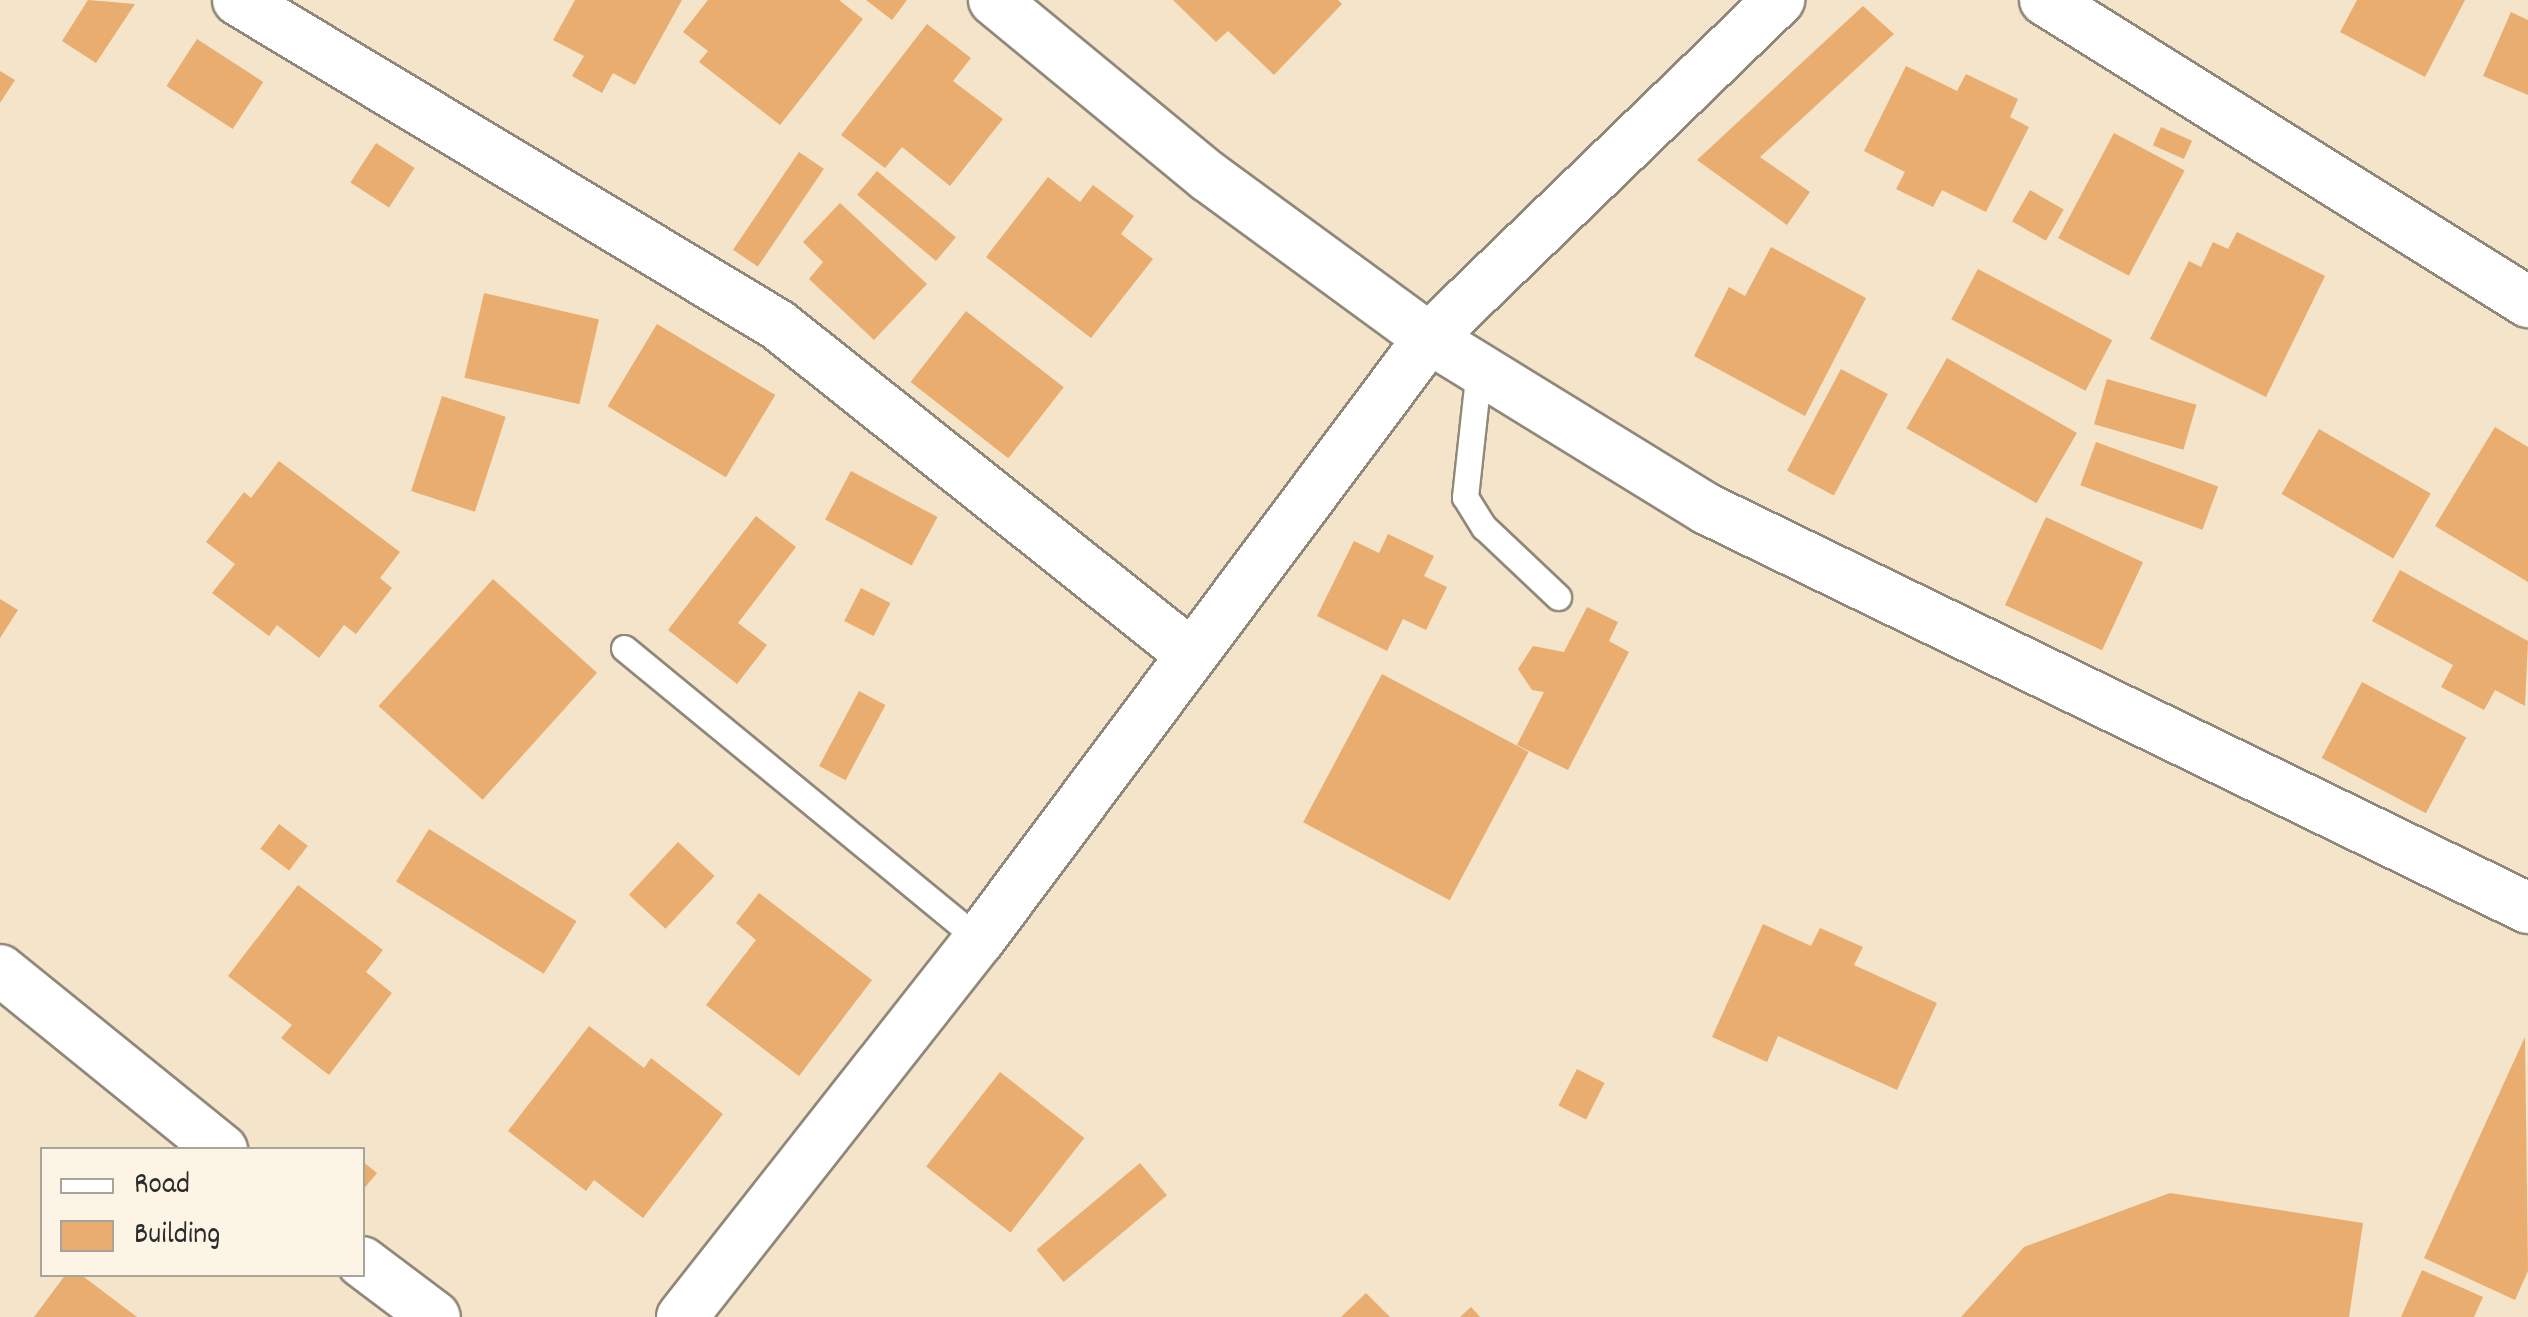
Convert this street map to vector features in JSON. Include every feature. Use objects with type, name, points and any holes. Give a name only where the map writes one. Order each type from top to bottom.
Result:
[{"type":"street","points":[[238,0],[778,325],[1192,655]]},
{"type":"street","points":[[994,0],[1209,176],[1429,338],[1707,509],[2528,908]]},
{"type":"street","points":[[682,1317],[979,940],[1429,338],[1780,0]]},
{"type":"street","points":[[2045,0],[2528,302]]},
{"type":"street","points":[[0,970],[218,1147]]},
{"type":"lane","points":[[1480,368],[1465,497],[1484,527],[1558,597]]},
{"type":"lane","points":[[624,648],[979,940]]},
{"type":"building","points":[[88,0],[135,4],[96,63],[62,41]]},
{"type":"building","points":[[575,0],[682,0],[635,85],[613,73],[602,93],[572,76],[584,56],[553,40]]},
{"type":"building","points":[[708,0],[839,0],[863,19],[780,125],[699,62],[708,51],[683,32]]},
{"type":"building","points":[[866,0],[907,0],[892,20]]},
{"type":"building","points":[[1173,0],[1338,0],[1342,4],[1274,75],[1228,31],[1216,42]]},
{"type":"building","points":[[2357,0],[2465,0],[2425,77],[2340,32]]},
{"type":"building","points":[[1863,6],[1894,34],[1760,157],[1810,192],[1787,225],[1697,160]]},
{"type":"building","points":[[2511,12],[2528,20],[2528,95],[2483,76]]},
{"type":"building","points":[[927,24],[971,58],[953,81],[1003,119],[950,186],[902,147],[885,168],[841,135]]},
{"type":"building","points":[[197,39],[263,82],[233,129],[167,86]]},
{"type":"building","points":[[1906,66],[1957,91],[1966,74],[2018,99],[2010,117],[2029,127],[1986,212],[1942,190],[1933,207],[1896,189],[1905,172],[1864,151]]},
{"type":"building","points":[[0,71],[15,80],[0,103]]},
{"type":"building","points":[[2161,127],[2192,141],[2184,159],[2153,145]]},
{"type":"building","points":[[2114,133],[2185,171],[2129,276],[2058,238]]},
{"type":"building","points":[[376,143],[415,168],[389,207],[350,182]]},
{"type":"building","points":[[799,152],[824,169],[758,267],[733,250]]},
{"type":"building","points":[[877,171],[956,237],[936,261],[857,195]]},
{"type":"building","points":[[1048,177],[1080,202],[1093,185],[1134,216],[1121,234],[1153,259],[1091,338],[986,257]]},
{"type":"building","points":[[2030,190],[2064,209],[2046,241],[2012,221]]},
{"type":"building","points":[[840,203],[927,284],[874,340],[809,279],[823,262],[803,242]]},
{"type":"building","points":[[2237,232],[2325,276],[2266,397],[2150,339],[2189,261],[2201,267],[2213,242],[2228,249]]},
{"type":"building","points":[[1771,247],[1866,298],[1805,416],[1694,356],[1729,287],[1745,296]]},
{"type":"building","points":[[1978,269],[2112,340],[2085,391],[1951,319]]},
{"type":"building","points":[[484,293],[599,320],[579,404],[464,378]]},
{"type":"building","points":[[966,311],[1064,387],[1008,458],[911,382]]},
{"type":"building","points":[[657,324],[775,395],[726,477],[608,406]]},
{"type":"building","points":[[1947,358],[2077,433],[2036,503],[1906,428]]},
{"type":"building","points":[[1841,369],[1888,394],[1834,495],[1787,471]]},
{"type":"building","points":[[2107,379],[2196,405],[2183,450],[2094,424]]},
{"type":"building","points":[[442,396],[506,417],[475,512],[411,491]]},
{"type":"building","points":[[2495,427],[2528,447],[2528,582],[2435,526]]},
{"type":"building","points":[[2319,429],[2431,494],[2393,558],[2282,494]]},
{"type":"building","points":[[2096,442],[2218,486],[2202,530],[2080,485]]},
{"type":"building","points":[[279,461],[400,552],[380,578],[392,588],[356,634],[344,625],[319,658],[277,625],[269,636],[212,593],[235,564],[206,542],[244,492],[251,498]]},
{"type":"building","points":[[851,471],[938,517],[912,566],[825,520]]},
{"type":"building","points":[[756,516],[796,547],[738,623],[767,645],[737,684],[668,630]]},
{"type":"building","points":[[2046,517],[2143,562],[2102,650],[2005,605]]},
{"type":"building","points":[[1388,534],[1434,556],[1424,576],[1447,587],[1426,630],[1403,619],[1387,651],[1317,616],[1354,541],[1379,553]]},
{"type":"building","points":[[2400,570],[2528,641],[2525,706],[2495,690],[2484,710],[2441,687],[2453,665],[2372,621]]},
{"type":"building","points":[[493,579],[597,673],[483,800],[379,706]]},
{"type":"building","points":[[861,588],[890,603],[874,636],[844,621]]},
{"type":"building","points":[[0,599],[18,610],[0,638]]},
{"type":"building","points":[[1587,607],[1618,622],[1609,641],[1629,652],[1568,770],[1517,745],[1544,692],[1532,690],[1518,669],[1533,646],[1564,652]]},
{"type":"building","points":[[1382,674],[1529,752],[1450,900],[1303,822]]},
{"type":"building","points":[[2362,682],[2466,737],[2426,813],[2322,758]]},
{"type":"building","points":[[859,691],[885,705],[846,780],[819,766]]},
{"type":"building","points":[[279,824],[308,846],[289,870],[260,849]]},
{"type":"building","points":[[429,829],[577,921],[544,974],[396,882]]},
{"type":"building","points":[[678,842],[715,876],[665,929],[629,895]]},
{"type":"building","points":[[298,885],[383,950],[366,972],[392,993],[329,1075],[281,1038],[292,1025],[228,976]]},
{"type":"building","points":[[759,893],[872,980],[799,1076],[706,1005],[756,940],[736,923]]},
{"type":"building","points":[[1763,924],[1811,946],[1820,928],[1863,947],[1854,965],[1937,1003],[1897,1090],[1778,1036],[1767,1062],[1712,1037]]},
{"type":"building","points":[[589,1026],[644,1068],[651,1058],[723,1114],[643,1218],[594,1180],[586,1191],[508,1131]]},
{"type":"building","points":[[2525,1037],[2528,1271],[2515,1300],[2424,1258]]},
{"type":"building","points":[[1577,1069],[1605,1083],[1586,1120],[1558,1106]]},
{"type":"building","points":[[1000,1072],[1084,1138],[1010,1232],[926,1167]]},
{"type":"building","points":[[365,1163],[377,1173],[365,1187]]},
{"type":"building","points":[[1140,1163],[1167,1195],[1064,1282],[1037,1250]]},
{"type":"building","points":[[2170,1193],[2363,1223],[2349,1317],[1961,1317],[2024,1247]]},
{"type":"building","points":[[2422,1270],[2483,1297],[2474,1317],[2401,1317]]},
{"type":"building","points":[[64,1277],[84,1277],[137,1317],[34,1317]]},
{"type":"building","points":[[1366,1293],[1390,1317],[1341,1317]]},
{"type":"building","points":[[1471,1307],[1480,1317],[1460,1317]]}]
